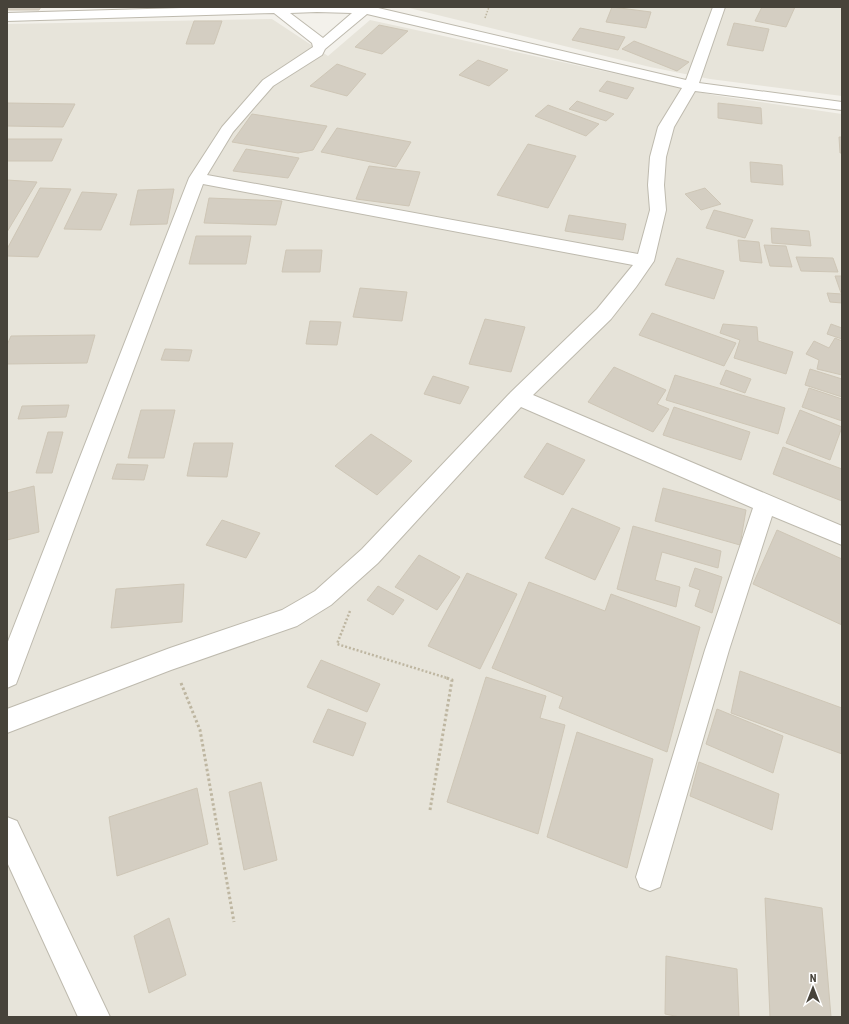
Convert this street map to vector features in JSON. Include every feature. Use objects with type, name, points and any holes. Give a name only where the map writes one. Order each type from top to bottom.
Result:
[{"type":"street","points":[[8,716],[289,618],[323,598],[370,556],[518,397],[604,314],[630,283],[645,261],[658,210],[656,185],[658,157],[666,127],[691,86],[719,7]]},
{"type":"street","points":[[7,31],[11,17],[276,8],[367,8],[691,86],[842,106]]},
{"type":"street","points":[[276,8],[320,41],[320,46]]},
{"type":"street","points":[[7,676],[197,178],[227,130],[268,83],[317,52],[320,46],[367,8]]},
{"type":"street","points":[[197,178],[645,261]]},
{"type":"street","points":[[518,397],[766,502],[842,536]]},
{"type":"street","points":[[650,877],[716,650],[766,502]]},
{"type":"street","points":[[7,831],[94,1017]]},
{"type":"path","points":[[485,18],[489,7]]},
{"type":"path","points":[[351,607],[337,644],[452,680],[430,810]]},
{"type":"path","points":[[170,659],[200,730],[234,922]]},
{"type":"shaded area","points":[[405,7],[842,7],[842,96],[710,79],[650,67]]},
{"type":"shaded area","points":[[272,19],[328,56],[370,20],[713,95],[842,114],[842,1017],[7,1017],[7,24]]},
{"type":"building","points":[[9,7],[41,7],[39,10],[8,10]]},
{"type":"building","points":[[612,7],[651,12],[646,28],[606,22]]},
{"type":"building","points":[[762,7],[795,7],[786,27],[755,21]]},
{"type":"building","points":[[194,21],[222,21],[214,44],[186,44]]},
{"type":"building","points":[[734,23],[769,29],[763,51],[727,45]]},
{"type":"building","points":[[379,25],[408,31],[382,54],[355,47]]},
{"type":"building","points":[[580,28],[625,37],[618,50],[572,40]]},
{"type":"building","points":[[634,41],[689,62],[677,71],[622,49]]},
{"type":"building","points":[[478,60],[508,70],[489,86],[459,75]]},
{"type":"building","points":[[337,64],[366,74],[347,96],[310,86]]},
{"type":"building","points":[[607,81],[634,88],[627,99],[599,91]]},
{"type":"building","points":[[577,101],[614,114],[606,121],[569,109]]},
{"type":"building","points":[[7,103],[75,104],[63,127],[7,126]]},
{"type":"building","points":[[718,103],[761,108],[762,124],[718,118]]},
{"type":"building","points":[[548,105],[599,124],[586,136],[535,116]]},
{"type":"building","points":[[252,114],[327,126],[313,150],[298,153],[232,142]]},
{"type":"building","points":[[337,128],[411,142],[396,167],[321,152]]},
{"type":"building","points":[[839,137],[842,137],[842,153],[840,153]]},
{"type":"building","points":[[7,139],[62,139],[52,161],[7,161]]},
{"type":"building","points":[[528,144],[576,156],[548,208],[497,195]]},
{"type":"building","points":[[246,149],[299,158],[288,178],[233,171]]},
{"type":"building","points":[[750,162],[782,165],[783,185],[751,182]]},
{"type":"building","points":[[369,166],[420,172],[409,206],[356,199]]},
{"type":"building","points":[[7,180],[37,182],[7,232]]},
{"type":"building","points":[[40,188],[71,189],[38,257],[7,256],[7,249]]},
{"type":"building","points":[[705,188],[721,204],[701,210],[685,194]]},
{"type":"building","points":[[174,189],[167,224],[130,225],[138,190]]},
{"type":"building","points":[[82,192],[117,194],[101,230],[64,229]]},
{"type":"building","points":[[209,198],[282,201],[276,225],[204,223]]},
{"type":"building","points":[[714,210],[753,220],[745,238],[706,228]]},
{"type":"building","points":[[569,215],[626,224],[623,240],[565,231]]},
{"type":"building","points":[[771,228],[809,231],[811,246],[772,243]]},
{"type":"building","points":[[196,236],[251,236],[246,264],[189,264]]},
{"type":"building","points":[[738,240],[759,242],[762,263],[740,261]]},
{"type":"building","points":[[764,245],[786,246],[792,267],[770,266]]},
{"type":"building","points":[[286,250],[322,250],[320,272],[282,272]]},
{"type":"building","points":[[796,257],[833,258],[838,272],[801,271]]},
{"type":"building","points":[[677,258],[724,271],[714,299],[665,285]]},
{"type":"building","points":[[835,276],[842,276],[842,293],[841,293]]},
{"type":"building","points":[[360,288],[407,292],[402,321],[353,317]]},
{"type":"building","points":[[827,293],[842,294],[842,303],[830,302]]},
{"type":"building","points":[[652,313],[736,343],[724,366],[639,335]]},
{"type":"building","points":[[485,319],[525,327],[511,372],[469,364]]},
{"type":"building","points":[[310,321],[341,322],[337,345],[306,344]]},
{"type":"building","points":[[723,324],[757,327],[758,341],[793,352],[786,374],[734,358],[740,340],[720,333]]},
{"type":"building","points":[[831,324],[842,328],[842,339],[827,334]]},
{"type":"building","points":[[95,335],[87,363],[7,364],[7,345],[11,336]]},
{"type":"building","points":[[835,338],[842,341],[842,375],[817,369],[819,360],[806,354],[814,341],[829,348]]},
{"type":"building","points":[[165,349],[192,350],[189,361],[161,360]]},
{"type":"building","points":[[614,367],[666,390],[657,404],[669,409],[653,432],[588,402]]},
{"type":"building","points":[[810,369],[842,379],[842,397],[805,385]]},
{"type":"building","points":[[726,370],[751,379],[745,393],[720,384]]},
{"type":"building","points":[[675,375],[785,408],[778,434],[666,400]]},
{"type":"building","points":[[433,376],[469,387],[460,404],[424,394]]},
{"type":"building","points":[[809,388],[842,399],[842,421],[802,407]]},
{"type":"building","points":[[69,405],[66,417],[18,419],[22,406]]},
{"type":"building","points":[[674,407],[750,432],[741,460],[663,435]]},
{"type":"building","points":[[141,410],[175,410],[164,458],[128,458]]},
{"type":"building","points":[[800,410],[842,427],[830,460],[786,443]]},
{"type":"building","points":[[48,432],[63,432],[52,473],[36,473]]},
{"type":"building","points":[[371,434],[412,461],[377,495],[335,466]]},
{"type":"building","points":[[194,443],[233,443],[227,477],[187,476]]},
{"type":"building","points":[[547,443],[585,460],[563,495],[524,477]]},
{"type":"building","points":[[783,447],[842,469],[842,501],[773,474]]},
{"type":"building","points":[[117,464],[148,465],[144,480],[112,479]]},
{"type":"building","points":[[34,486],[39,532],[7,540],[7,493]]},
{"type":"building","points":[[663,488],[746,510],[740,545],[655,521]]},
{"type":"building","points":[[572,508],[620,528],[595,580],[545,558]]},
{"type":"building","points":[[222,520],[260,533],[246,558],[206,545]]},
{"type":"building","points":[[633,526],[721,551],[718,568],[662,552],[655,580],[680,587],[676,607],[617,589]]},
{"type":"building","points":[[777,530],[842,559],[842,625],[753,584]]},
{"type":"building","points":[[419,555],[460,577],[437,610],[395,587]]},
{"type":"building","points":[[695,568],[722,577],[712,613],[695,606],[700,590],[689,586]]},
{"type":"building","points":[[467,573],[517,594],[480,669],[428,646]]},
{"type":"building","points":[[529,582],[605,611],[611,594],[700,627],[667,752],[559,708],[563,697],[492,668]]},
{"type":"building","points":[[184,584],[182,622],[111,628],[116,589]]},
{"type":"building","points":[[378,586],[404,600],[393,615],[367,600]]},
{"type":"building","points":[[321,660],[380,684],[367,712],[307,687]]},
{"type":"building","points":[[740,671],[842,708],[842,754],[731,713]]},
{"type":"building","points":[[486,677],[546,696],[540,718],[565,725],[538,834],[447,802]]},
{"type":"building","points":[[328,709],[366,723],[353,756],[313,742]]},
{"type":"building","points":[[717,709],[783,736],[773,773],[706,744]]},
{"type":"building","points":[[577,732],[653,759],[627,868],[547,837]]},
{"type":"building","points":[[699,762],[779,794],[772,830],[690,796]]},
{"type":"building","points":[[261,782],[277,860],[244,870],[229,792]]},
{"type":"building","points":[[197,788],[208,844],[117,876],[109,817]]},
{"type":"building","points":[[765,898],[822,908],[831,1017],[770,1017]]},
{"type":"building","points":[[169,918],[186,975],[149,993],[134,936]]},
{"type":"building","points":[[666,956],[737,969],[739,1017],[680,1017],[665,1014]]}]
